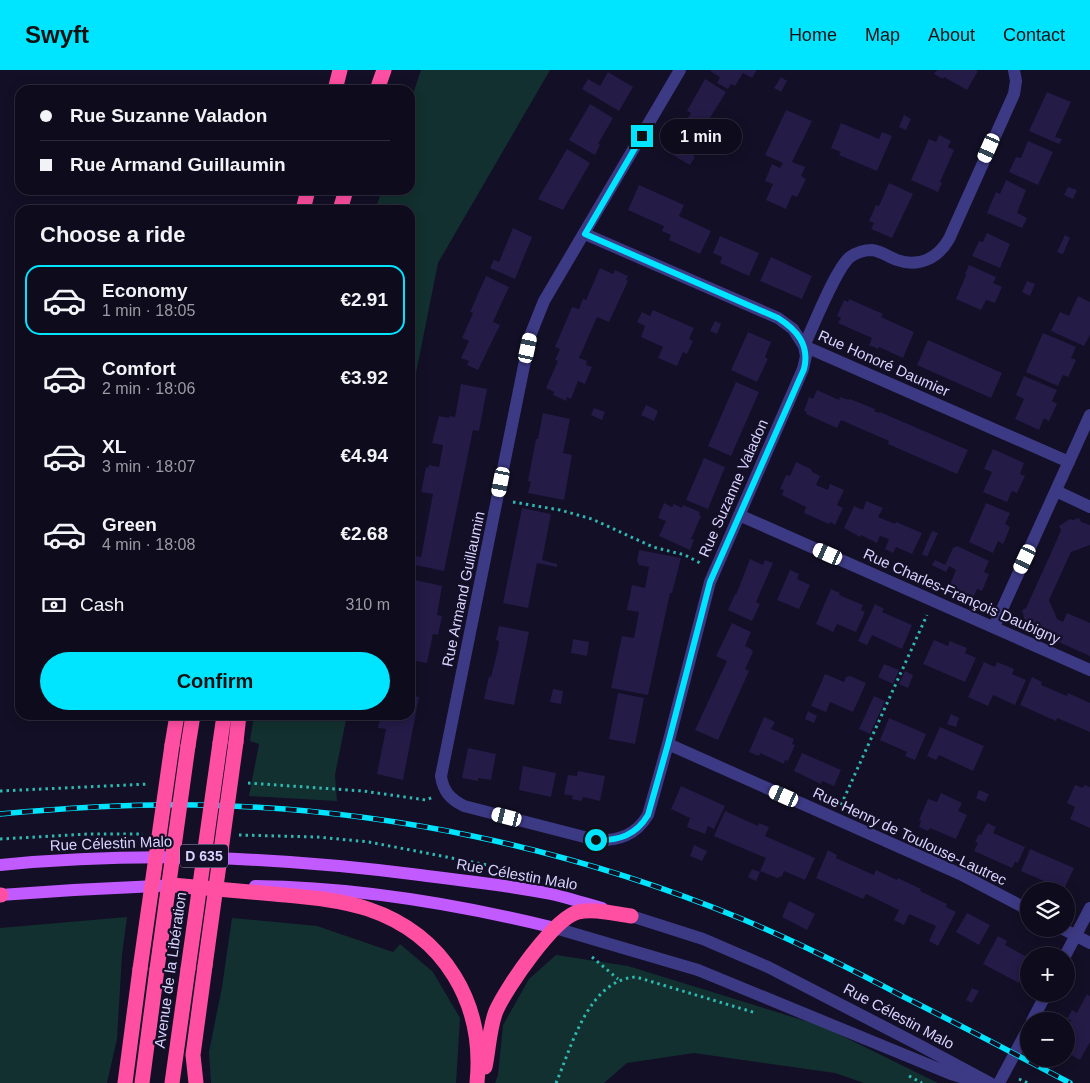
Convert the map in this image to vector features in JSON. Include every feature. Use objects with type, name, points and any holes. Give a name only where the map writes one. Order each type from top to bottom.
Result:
[{"type":"highway","points":[[336,85],[340,70]]},
{"type":"highway","points":[[379,85],[384,70]]},
{"type":"highway","points":[[125,1083],[177,720]]},
{"type":"highway","name":"Avenue de la Libération","points":[[142,1083],[192,720]]},
{"type":"highway","name":"D 635","points":[[225,720],[228,742]]},
{"type":"highway","points":[[196,1083],[193,1054],[205,966],[228,742],[237,720]]},
{"type":"highway","name":"Avenue de la Libération","points":[[172,1083],[188,969],[228,742]]},
{"type":"highway","points":[[172,885],[317,898],[368,909],[403,926],[437,953],[453,972],[464,994],[470,1008],[477,1036],[479,1083]]},
{"type":"highway","points":[[479,1083],[488,1054],[491,1028],[496,1010],[538,948],[555,928],[565,919],[579,912],[631,916]]},
{"type":"main road","name":"Rue Célestin Malo","points":[[0,865],[135,857],[288,861],[369,869],[522,889],[552,894],[631,916]]},
{"type":"main road","name":"Rue Célestin Malo","points":[[0,895],[172,885],[296,887],[360,892],[495,913],[555,928]]},
{"type":"street","name":"Rue Armand Guillaumin","points":[[447,794],[442,782],[442,769],[530,336],[544,302],[680,70]]},
{"type":"street","name":"Rue Suzanne Valadon","points":[[447,794],[457,802],[471,808],[596,840],[614,840],[630,834],[643,823],[648,815],[668,744],[714,570],[804,369],[806,356],[804,346],[837,275],[850,258],[864,251],[871,250],[906,263],[913,263],[934,256],[945,245],[1014,94],[1016,81],[1014,70]]},
{"type":"street","name":"Rue Honoré Daumier","points":[[585,234],[778,318],[793,329],[804,346],[1069,462]]},
{"type":"street","points":[[994,627],[1090,415]]},
{"type":"street","points":[[1056,491],[1090,507]]},
{"type":"street","name":"Rue Charles-François Daubigny","points":[[739,515],[1090,670]]},
{"type":"street","name":"Rue Henry de Toulouse-Lautrec","points":[[668,744],[974,880],[1020,905]]},
{"type":"street","points":[[1070,947],[1090,908]]},
{"type":"street","name":"Rue Célestin Malo","points":[[631,916],[703,939],[768,967],[990,1083]]},
{"type":"street","name":"Rue Célestin Malo","points":[[555,928],[698,970],[935,1067],[980,1083]]},
{"type":"street","points":[[1076,936],[1090,943]]},
{"type":"street","points":[[1000,1083],[1020,1044]]},
{"type":"path","points":[[498,499],[560,510],[592,519],[653,547],[685,555],[714,570]]},
{"type":"path","points":[[834,819],[934,601]]},
{"type":"path","points":[[556,1083],[587,1011],[600,995],[618,980],[625,977],[636,976],[764,1016]]},
{"type":"path","points":[[907,1075],[922,1083]]},
{"type":"green space","points":[[421,70],[550,70],[438,263],[415,378],[415,205],[377,205],[380,195],[415,195],[415,88]]},
{"type":"green space","points":[[253,720],[346,720],[335,775],[337,801],[249,796],[259,744],[250,741]]},
{"type":"green space","points":[[127,917],[122,955],[117,1039],[107,1083],[0,1083],[0,928]]},
{"type":"green space","points":[[232,918],[317,926],[393,952],[400,944],[433,972],[460,1018],[456,1083],[211,1083],[209,1052],[222,987]]},
{"type":"green space","points":[[556,955],[628,966],[822,1026],[938,1083],[864,1083],[835,1073],[694,1053],[627,1063],[604,1083],[495,1083],[498,1075],[503,1025],[529,979]]},
{"type":"building","points":[[711,70],[757,70],[752,78],[743,73],[735,86],[731,84],[728,89],[717,83],[720,77]]},
{"type":"building","points":[[937,70],[978,71],[967,90],[944,77],[943,79],[934,74]]},
{"type":"building","points":[[608,72],[633,87],[619,111],[582,89],[588,79],[600,86]]},
{"type":"building","points":[[781,77],[787,81],[781,92],[774,88]]},
{"type":"building","points":[[705,79],[726,92],[703,129],[687,119],[691,113],[687,111]]},
{"type":"building","points":[[1047,92],[1071,102],[1055,137],[1062,139],[1059,144],[1029,131]]},
{"type":"building","points":[[590,104],[613,118],[598,144],[600,145],[595,155],[569,140]]},
{"type":"building","points":[[786,110],[812,121],[792,162],[805,167],[801,176],[806,179],[797,197],[792,195],[786,209],[766,200],[773,184],[765,181],[772,164],[780,168],[783,163],[765,155]]},
{"type":"building","points":[[904,115],[911,119],[906,130],[899,127]]},
{"type":"building","points":[[685,121],[706,133],[693,155],[695,157],[690,165],[664,150],[669,142],[672,143]]},
{"type":"building","points":[[841,123],[879,139],[882,132],[892,136],[877,171],[839,155],[841,152],[831,148]]},
{"type":"building","points":[[939,135],[951,141],[948,147],[954,150],[940,182],[942,183],[938,192],[911,180],[929,139],[936,142]]},
{"type":"building","points":[[1028,141],[1053,152],[1038,185],[1009,172],[1016,157],[1021,158]]},
{"type":"building","points":[[567,149],[590,163],[563,210],[538,199]]},
{"type":"building","points":[[1006,180],[1026,190],[1017,213],[1027,218],[1022,228],[987,213],[996,192],[1000,194]]},
{"type":"building","points":[[889,183],[913,194],[892,238],[871,229],[874,223],[869,221],[876,205],[879,206]]},
{"type":"building","points":[[639,185],[684,205],[679,216],[711,231],[700,254],[669,240],[671,235],[662,231],[664,226],[628,210]]},
{"type":"building","points":[[1068,187],[1077,190],[1073,199],[1064,195]]},
{"type":"building","points":[[513,228],[532,237],[515,279],[490,268],[494,260],[499,262]]},
{"type":"building","points":[[987,233],[1010,244],[1000,268],[972,256],[979,241],[983,242]]},
{"type":"building","points":[[1065,235],[1070,238],[1063,254],[1057,252]]},
{"type":"building","points":[[720,236],[759,253],[749,276],[720,263],[722,257],[713,253]]},
{"type":"building","points":[[771,257],[812,276],[802,299],[760,281]]},
{"type":"building","points":[[969,265],[996,277],[993,283],[1002,287],[995,303],[986,300],[981,310],[956,299]]},
{"type":"building","points":[[600,268],[613,274],[615,270],[628,276],[626,280],[628,281],[609,322],[597,317],[579,358],[587,361],[586,365],[592,367],[585,384],[578,381],[571,399],[567,397],[566,401],[553,395],[554,392],[546,388],[558,361],[555,360],[560,349],[555,347],[572,307],[579,309],[583,299],[586,300]]},
{"type":"building","points":[[486,276],[509,287],[493,322],[500,325],[478,370],[467,365],[469,361],[461,358],[469,341],[462,338],[473,313],[470,312]]},
{"type":"building","points":[[1027,281],[1035,284],[1030,296],[1022,292]]},
{"type":"building","points":[[1078,296],[1090,302],[1090,335],[1084,346],[1051,331],[1060,312],[1069,316]]},
{"type":"building","points":[[849,299],[883,314],[881,317],[914,332],[903,358],[879,347],[878,349],[869,345],[872,338],[838,323],[841,318],[837,316],[844,300],[848,302]]},
{"type":"building","points":[[653,310],[694,328],[689,339],[693,341],[687,354],[683,352],[677,366],[658,358],[663,347],[641,337],[645,326],[637,322],[642,312],[650,316]]},
{"type":"building","points":[[715,321],[721,324],[717,334],[710,331]]},
{"type":"building","points":[[748,332],[771,342],[765,357],[768,359],[757,382],[731,370]]},
{"type":"building","points":[[1043,333],[1076,347],[1071,358],[1076,360],[1072,369],[1068,377],[1063,375],[1058,386],[1026,372]]},
{"type":"building","points":[[928,340],[1002,373],[991,398],[917,365]]},
{"type":"building","points":[[1024,376],[1057,390],[1052,401],[1057,404],[1049,421],[1044,418],[1039,430],[1015,419],[1024,399],[1016,395]]},
{"type":"building","points":[[736,382],[759,392],[731,456],[708,446]]},
{"type":"building","points":[[461,384],[487,389],[479,431],[473,430],[444,571],[415,565],[415,556],[421,557],[433,494],[421,492],[426,467],[428,468],[429,465],[439,467],[443,445],[432,443],[439,416],[455,417]]},
{"type":"building","points":[[817,390],[839,400],[840,397],[850,399],[968,450],[957,474],[888,444],[889,441],[841,420],[837,428],[806,414],[807,412],[804,411],[809,397],[813,399]]},
{"type":"building","points":[[646,405],[658,411],[654,421],[641,415]]},
{"type":"building","points":[[594,408],[605,412],[602,420],[591,415]]},
{"type":"building","points":[[543,413],[570,419],[563,453],[572,455],[564,500],[528,493],[531,482],[528,481]]},
{"type":"building","points":[[993,449],[1024,463],[1020,474],[1025,476],[1017,493],[1012,491],[1007,502],[983,492],[992,472],[984,469]]},
{"type":"building","points":[[704,458],[725,467],[708,509],[686,500]]},
{"type":"building","points":[[796,462],[811,469],[812,472],[820,476],[816,485],[828,490],[830,484],[844,490],[837,505],[843,508],[835,525],[804,513],[806,507],[782,495],[784,490],[780,489],[786,475],[790,476]]},
{"type":"building","points":[[866,501],[883,508],[878,517],[922,533],[912,554],[896,547],[893,553],[885,549],[889,539],[880,536],[877,543],[861,535],[860,537],[844,528],[854,506],[863,510]]},
{"type":"building","points":[[664,503],[672,507],[674,504],[682,508],[683,505],[700,512],[699,515],[701,516],[691,539],[694,540],[690,550],[659,536],[666,521],[658,518]]},
{"type":"building","points":[[986,503],[1010,513],[1005,524],[1010,527],[1007,535],[1003,544],[998,541],[993,553],[969,542]]},
{"type":"building","points":[[522,508],[551,514],[542,560],[557,564],[557,567],[537,563],[528,608],[503,603]]},
{"type":"building","points":[[1079,518],[1081,522],[1090,525],[1090,545],[1071,552],[1049,600],[1057,619],[1063,622],[1067,613],[1090,623],[1090,656],[1054,640],[1055,638],[1034,628],[1030,630],[1028,623],[1025,622],[1022,610],[1026,608],[1052,551],[1061,530],[1059,526],[1070,519]]},
{"type":"building","points":[[932,531],[938,533],[927,557],[922,554]]},
{"type":"building","points":[[957,546],[989,561],[984,572],[989,574],[982,591],[977,589],[972,600],[948,589],[956,570],[949,566],[946,572],[932,565],[935,560],[945,565],[953,548]]},
{"type":"building","points":[[639,550],[681,558],[672,593],[670,593],[648,695],[611,688],[622,636],[634,638],[639,612],[627,610],[632,585],[645,588],[649,567],[639,565],[637,561]]},
{"type":"building","points":[[750,559],[763,565],[765,560],[773,563],[756,602],[760,604],[752,621],[728,610]]},
{"type":"building","points":[[790,570],[799,574],[797,579],[810,585],[799,609],[777,600]]},
{"type":"building","points":[[415,580],[442,586],[437,615],[442,616],[438,635],[433,634],[427,663],[415,661]]},
{"type":"building","points":[[831,589],[840,593],[839,595],[863,605],[861,610],[865,612],[856,632],[837,624],[833,632],[816,624]]},
{"type":"building","points":[[875,604],[884,609],[882,612],[912,625],[902,649],[872,635],[867,645],[858,641]]},
{"type":"building","points":[[732,623],[751,632],[745,646],[753,652],[745,669],[749,671],[718,740],[695,730],[727,661],[716,656]]},
{"type":"building","points":[[499,626],[529,632],[514,705],[484,699],[498,649],[499,641],[496,640]]},
{"type":"building","points":[[573,639],[589,642],[587,656],[571,653]]},
{"type":"building","points":[[934,640],[948,646],[950,641],[967,648],[965,653],[976,658],[965,682],[923,664]]},
{"type":"building","points":[[984,662],[995,667],[997,662],[1014,669],[1012,674],[1026,680],[1015,705],[993,695],[988,706],[968,697]]},
{"type":"building","points":[[884,664],[899,670],[893,684],[878,677]]},
{"type":"building","points":[[905,671],[913,675],[908,688],[899,684]]},
{"type":"building","points":[[825,674],[844,682],[846,677],[850,676],[866,683],[853,712],[830,702],[826,712],[811,706]]},
{"type":"building","points":[[1032,677],[1042,682],[1041,685],[1067,696],[1068,693],[1090,703],[1090,732],[1057,718],[1056,721],[1020,705]]},
{"type":"building","points":[[553,689],[563,691],[561,704],[550,702]]},
{"type":"building","points":[[618,693],[644,698],[635,744],[609,739]]},
{"type":"building","points":[[415,696],[419,697],[415,718]]},
{"type":"building","points":[[874,696],[885,701],[870,734],[859,729]]},
{"type":"building","points":[[808,711],[817,716],[814,723],[805,719]]},
{"type":"building","points":[[951,714],[959,718],[956,727],[947,724]]},
{"type":"building","points":[[764,717],[775,722],[771,729],[794,739],[792,744],[795,745],[788,761],[785,760],[784,764],[760,753],[759,756],[749,752]]},
{"type":"building","points":[[889,718],[926,734],[915,760],[905,756],[907,752],[880,740]]},
{"type":"building","points":[[380,720],[415,720],[403,780],[377,774],[386,729],[378,728]]},
{"type":"building","points":[[940,727],[984,746],[973,771],[939,755],[936,760],[927,756]]},
{"type":"building","points":[[468,748],[496,754],[491,780],[478,778],[478,781],[462,778]]},
{"type":"building","points":[[802,753],[841,770],[834,786],[822,781],[821,784],[794,771]]},
{"type":"building","points":[[523,766],[556,773],[551,797],[519,790]]},
{"type":"building","points":[[578,771],[605,776],[600,801],[583,797],[582,801],[572,799],[573,796],[564,794],[568,775],[577,776]]},
{"type":"building","points":[[1075,785],[1083,788],[1084,785],[1090,787],[1090,828],[1070,819],[1075,807],[1067,803]]},
{"type":"building","points":[[681,786],[725,806],[714,829],[708,826],[705,834],[687,827],[690,818],[671,809]]},
{"type":"building","points":[[979,790],[989,794],[985,802],[976,798]]},
{"type":"building","points":[[941,793],[962,803],[958,811],[967,815],[956,839],[930,828],[928,831],[919,827],[921,821],[919,820],[928,799],[937,802]]},
{"type":"building","points":[[725,811],[758,826],[759,823],[769,827],[765,836],[815,858],[805,880],[784,871],[782,876],[777,878],[760,871],[766,858],[714,836]]},
{"type":"building","points":[[987,823],[996,827],[993,833],[1025,847],[1018,863],[1015,862],[1012,868],[974,851],[978,843],[975,842]]},
{"type":"building","points":[[694,845],[707,851],[702,861],[690,856]]},
{"type":"building","points":[[1030,849],[1074,868],[1067,882],[1046,882],[1021,871]]},
{"type":"building","points":[[828,850],[837,855],[836,858],[874,875],[876,870],[897,880],[898,878],[947,904],[946,907],[956,912],[938,946],[929,941],[936,926],[909,914],[904,925],[894,920],[899,910],[866,894],[863,899],[816,878]]},
{"type":"building","points":[[752,869],[760,872],[756,881],[748,877]]},
{"type":"building","points":[[789,901],[815,914],[807,930],[782,917]]},
{"type":"building","points":[[967,913],[990,925],[979,945],[956,932]]},
{"type":"building","points":[[998,936],[1007,941],[1005,945],[1020,953],[1020,981],[1019,983],[983,964]]},
{"type":"building","points":[[972,988],[979,991],[972,1003],[966,1000]]},
{"type":"building","points":[[1087,994],[1090,996],[1090,1042],[1080,1060],[1075,1057],[1075,1012],[1071,1012],[1072,1010],[1077,1013]]},
{"type":"railway","points":[[0,814],[148,805],[267,808],[336,814],[406,824],[475,836],[543,853],[677,894],[763,928],[844,966],[1070,1083]]},
{"type":"route","points":[[596,840],[623,838],[638,829],[648,815],[714,570],[806,361],[804,346],[798,335],[778,318],[585,234],[642,136]]}]
